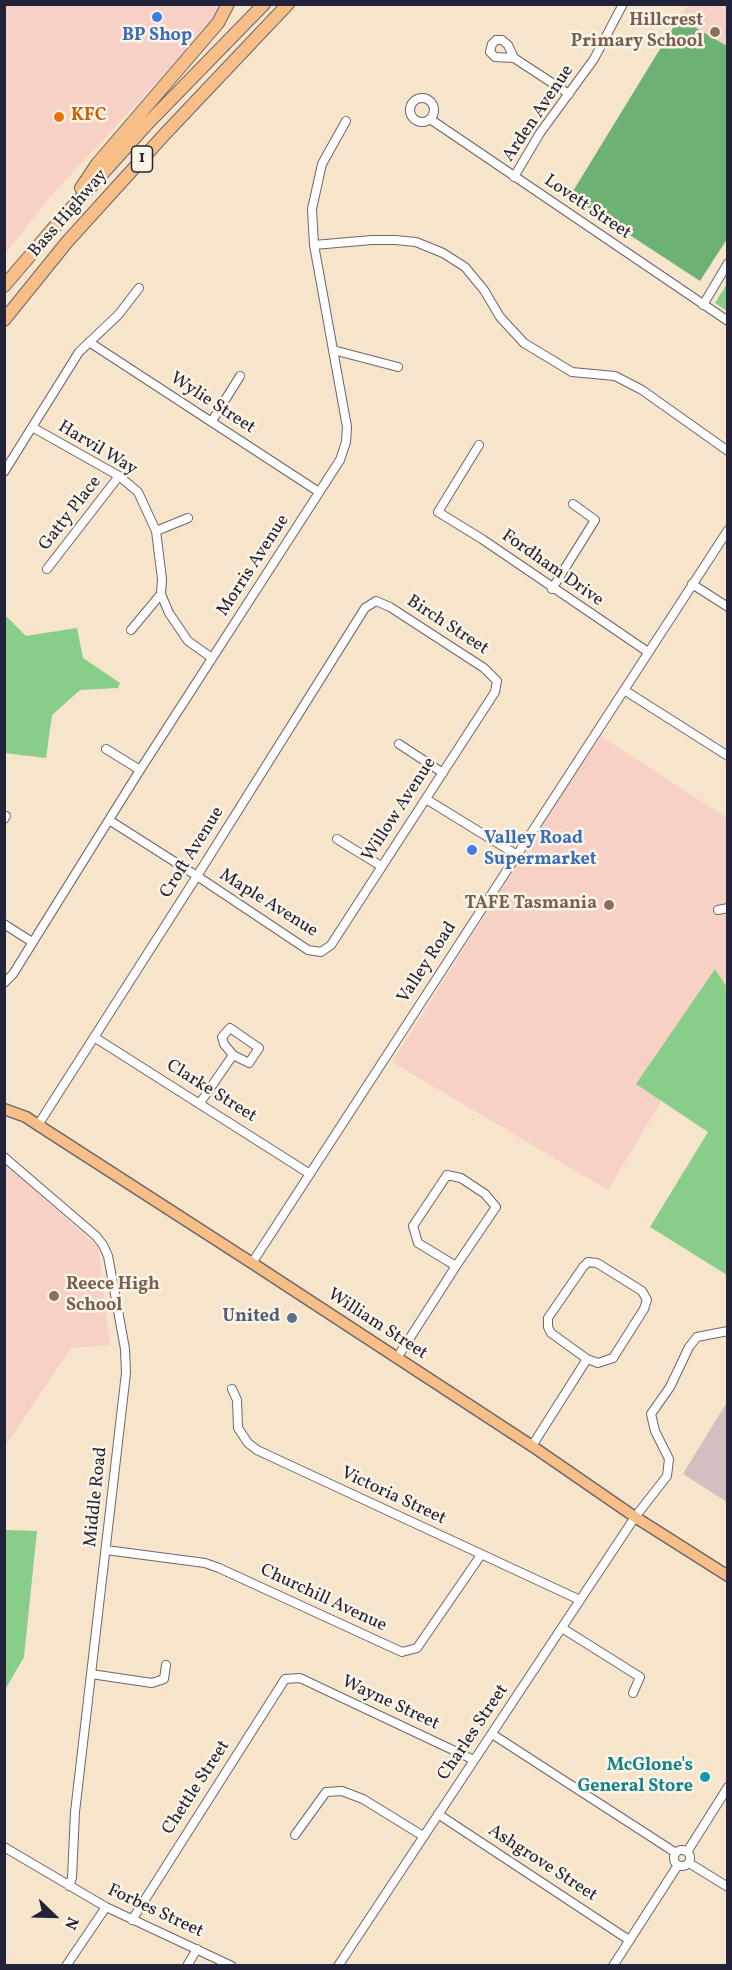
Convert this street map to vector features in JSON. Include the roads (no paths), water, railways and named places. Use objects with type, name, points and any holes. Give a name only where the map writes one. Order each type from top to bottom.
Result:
[{"type":"highway","points":[[51,231],[98,164],[218,23],[228,4]]},
{"type":"highway","name":"Bass Highway","points":[[4,286],[148,123],[264,4]]},
{"type":"highway","name":"Bass Highway","points":[[4,320],[74,233],[288,4]]},
{"type":"main road","name":"William Street","points":[[4,1109],[38,1125],[252,1263],[728,1576]]},
{"type":"street","name":"Arden Avenue","points":[[514,177],[540,133],[594,58],[622,5]]},
{"type":"street","points":[[514,58],[569,94]]},
{"type":"street","name":"Lovett Street","points":[[430,119],[728,321]]},
{"type":"street","name":"Morris Avenue","points":[[4,983],[13,974],[140,770],[340,460],[346,442],[347,427],[314,245],[312,208],[322,164],[346,121]]},
{"type":"street","points":[[314,245],[395,240],[416,242],[443,253],[465,267],[484,290],[500,317],[524,343],[572,372],[615,376],[642,390],[728,451]]},
{"type":"street","points":[[703,304],[728,263]]},
{"type":"street","points":[[4,472],[79,352],[119,314],[139,288]]},
{"type":"street","name":"Wylie Street","points":[[89,342],[319,492]]},
{"type":"street","points":[[333,350],[398,367]]},
{"type":"street","points":[[212,421],[240,376]]},
{"type":"street","name":"Harvil Way","points":[[32,427],[119,476],[138,492],[156,531],[162,579],[161,594],[169,613],[188,640],[212,658]]},
{"type":"street","name":"Fordham Drive","points":[[479,445],[438,512],[482,539],[552,589],[648,652]]},
{"type":"street","name":"Gatty Place","points":[[47,570],[119,476]]},
{"type":"street","points":[[552,589],[595,520],[573,504]]},
{"type":"street","points":[[156,531],[188,518]]},
{"type":"street","name":"Valley Road","points":[[252,1263],[728,530]]},
{"type":"street","points":[[692,584],[728,607]]},
{"type":"street","points":[[131,630],[161,594]]},
{"type":"street","name":"Birch Street","points":[[376,601],[390,607],[493,674],[497,681]]},
{"type":"street","name":"Croft Avenue","points":[[38,1125],[365,608],[376,601]]},
{"type":"street","name":"Willow Avenue","points":[[321,952],[331,945],[426,799],[495,692],[497,681]]},
{"type":"street","points":[[624,690],[728,756]]},
{"type":"street","points":[[399,744],[442,773]]},
{"type":"street","points":[[106,749],[140,770]]},
{"type":"street","points":[[426,799],[517,855]]},
{"type":"street","name":"Maple Avenue","points":[[109,820],[308,950],[321,952]]},
{"type":"street","points":[[337,839],[381,866]]},
{"type":"street","points":[[718,910],[728,908]]},
{"type":"street","points":[[4,924],[32,942]]},
{"type":"street","points":[[230,1028],[259,1048],[249,1063],[233,1056],[222,1037],[230,1028]]},
{"type":"street","name":"Clarke Street","points":[[94,1037],[200,1102],[310,1174]]},
{"type":"street","points":[[200,1102],[233,1056]]},
{"type":"street","name":"Middle Road","points":[[4,1157],[96,1236],[108,1256],[125,1349],[126,1373],[75,1812],[72,1878],[69,1886]]},
{"type":"street","points":[[397,1358],[496,1207],[485,1194],[460,1178],[447,1175],[413,1226],[418,1242],[456,1266]]},
{"type":"street","points":[[588,1262],[597,1263],[633,1286],[642,1292],[647,1300],[644,1309],[613,1358],[598,1363],[587,1359],[551,1333],[548,1318],[588,1262]]},
{"type":"street","name":"Charles Street","points":[[338,1965],[635,1517],[667,1476],[669,1459],[651,1414],[670,1387],[688,1347],[697,1337],[728,1331]]},
{"type":"street","points":[[532,1446],[587,1359]]},
{"type":"street","name":"Victoria Street","points":[[232,1389],[237,1400],[238,1428],[248,1443],[257,1450],[580,1600]]},
{"type":"street","name":"Churchill Avenue","points":[[106,1550],[205,1563],[402,1652],[417,1648],[480,1555]]},
{"type":"street","points":[[562,1628],[640,1677],[633,1693]]},
{"type":"street","points":[[91,1674],[152,1683],[164,1679],[166,1665]]},
{"type":"street","name":"Wayne Street","points":[[292,1677],[300,1678],[474,1760]]},
{"type":"street","name":"Chettle Street","points":[[132,1920],[285,1679],[292,1677]]},
{"type":"street","points":[[492,1734],[676,1853]]},
{"type":"street","points":[[687,1852],[728,1787]]},
{"type":"street","points":[[295,1835],[326,1792],[342,1791],[363,1800],[423,1836]]},
{"type":"street","name":"Ashgrove Street","points":[[438,1814],[629,1940]]},
{"type":"street","points":[[676,1853],[681,1850],[687,1852],[690,1856],[689,1863]]},
{"type":"street","name":"Forbes Street","points":[[6,1851],[106,1907],[232,1965]]},
{"type":"street","points":[[676,1853],[675,1861],[678,1865]]},
{"type":"street","points":[[678,1865],[683,1866],[689,1863]]},
{"type":"street","points":[[689,1863],[728,1887]]},
{"type":"street","points":[[613,1965],[678,1865]]},
{"type":"street","points":[[66,1965],[106,1907]]},
{"type":"street","points":[[187,1965],[196,1949]]},
{"type":"place","name":"BP Shop","points":[[157,17]]},
{"type":"place","name":"Hillcrest Primary School","points":[[715,32]]},
{"type":"place","name":"KFC","points":[[59,117]]},
{"type":"place","name":"Valley Road Supermarket","points":[[472,850]]},
{"type":"place","name":"TAFE Tasmania","points":[[609,905]]},
{"type":"place","name":"Reece High School","points":[[54,1296]]},
{"type":"place","name":"United","points":[[292,1318]]},
{"type":"place","name":"McGlone's General Store","points":[[705,1777]]}]
